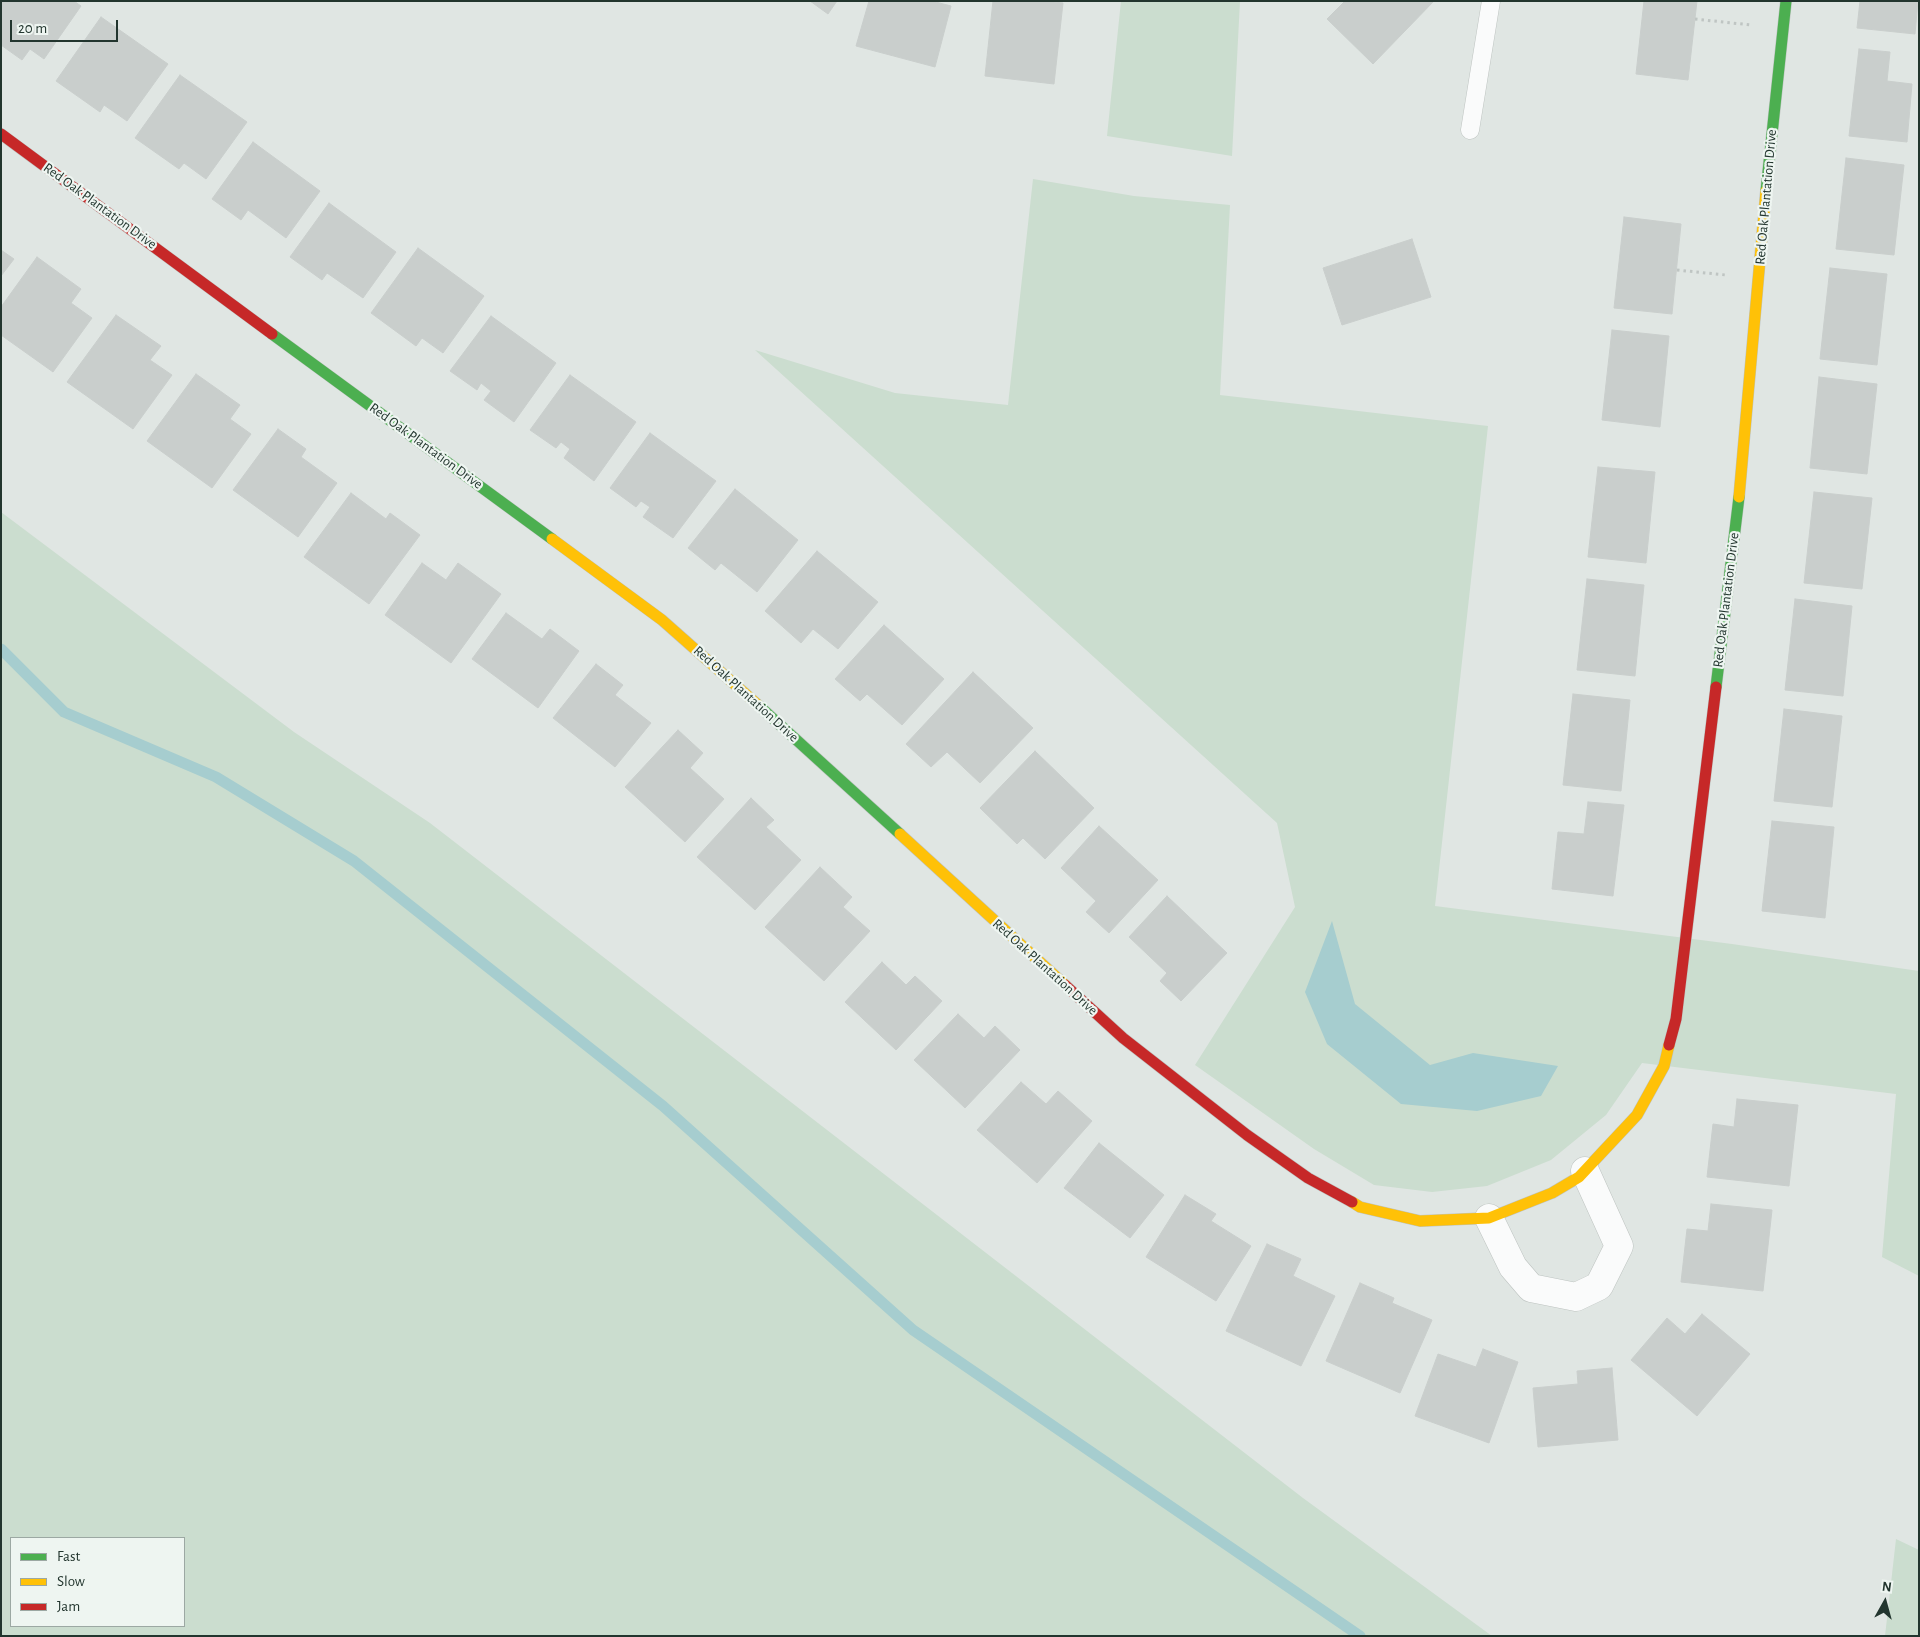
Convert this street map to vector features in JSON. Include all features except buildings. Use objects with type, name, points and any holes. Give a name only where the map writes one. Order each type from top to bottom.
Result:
[{"type":"street","name":"Red Oak Plantation Drive","points":[[1,134],[662,620],[791,734],[1123,1038],[1247,1135],[1308,1178],[1360,1207],[1420,1221],[1489,1218],[1552,1193],[1579,1177],[1585,1171],[1637,1115],[1664,1066],[1676,1019],[1738,494],[1786,1]]},
{"type":"street","points":[[1489,1218],[1513,1267],[1531,1288],[1576,1297],[1599,1286],[1619,1246],[1585,1171]]},
{"type":"lane","points":[[1470,130],[1491,1]]},
{"type":"path","points":[[1695,19],[1784,28]]},
{"type":"path","points":[[1677,270],[1758,278]]},
{"type":"green space","points":[[1121,1],[1240,1],[1232,156],[1107,136]]},
{"type":"green space","points":[[1033,179],[1134,196],[1230,205],[1220,395],[1488,426],[1435,906],[1732,944],[1919,971],[1919,1276],[1882,1257],[1896,1094],[1642,1063],[1606,1115],[1551,1160],[1487,1186],[1432,1192],[1374,1185],[1314,1149],[1195,1065],[1295,907],[1277,823],[755,350],[895,393],[1008,405]]},
{"type":"green space","points":[[1,512],[294,732],[430,823],[1303,1498],[1492,1636],[1,1636]]},
{"type":"green space","points":[[1896,1539],[1919,1550],[1919,1636],[1885,1636]]},
{"type":"water","points":[[1332,921],[1355,1004],[1430,1065],[1473,1053],[1558,1066],[1541,1096],[1477,1111],[1401,1104],[1327,1044],[1305,992]]},
{"type":"waterway","points":[[1,649],[64,712],[216,777],[354,861],[663,1106],[913,1330],[1360,1636]]},
{"type":"traffic: fast","points":[[1766,191],[1786,1]]},
{"type":"traffic: fast","points":[[272,334],[552,539]]},
{"type":"traffic: fast","points":[[1716,687],[1739,497]]},
{"type":"traffic: fast","points":[[758,705],[900,834]]},
{"type":"traffic: slow","points":[[1739,497],[1766,191]]},
{"type":"traffic: slow","points":[[552,539],[662,620],[758,705]]},
{"type":"traffic: slow","points":[[900,834],[1065,985]]},
{"type":"traffic: slow","points":[[1352,1202],[1360,1207],[1420,1221],[1489,1218],[1552,1193],[1579,1177],[1637,1115],[1664,1066],[1669,1045]]},
{"type":"traffic: jam","points":[[1,134],[272,334]]},
{"type":"traffic: jam","points":[[1669,1045],[1676,1019],[1716,687]]},
{"type":"traffic: jam","points":[[1065,985],[1123,1038],[1247,1135],[1308,1178],[1352,1202]]}]
